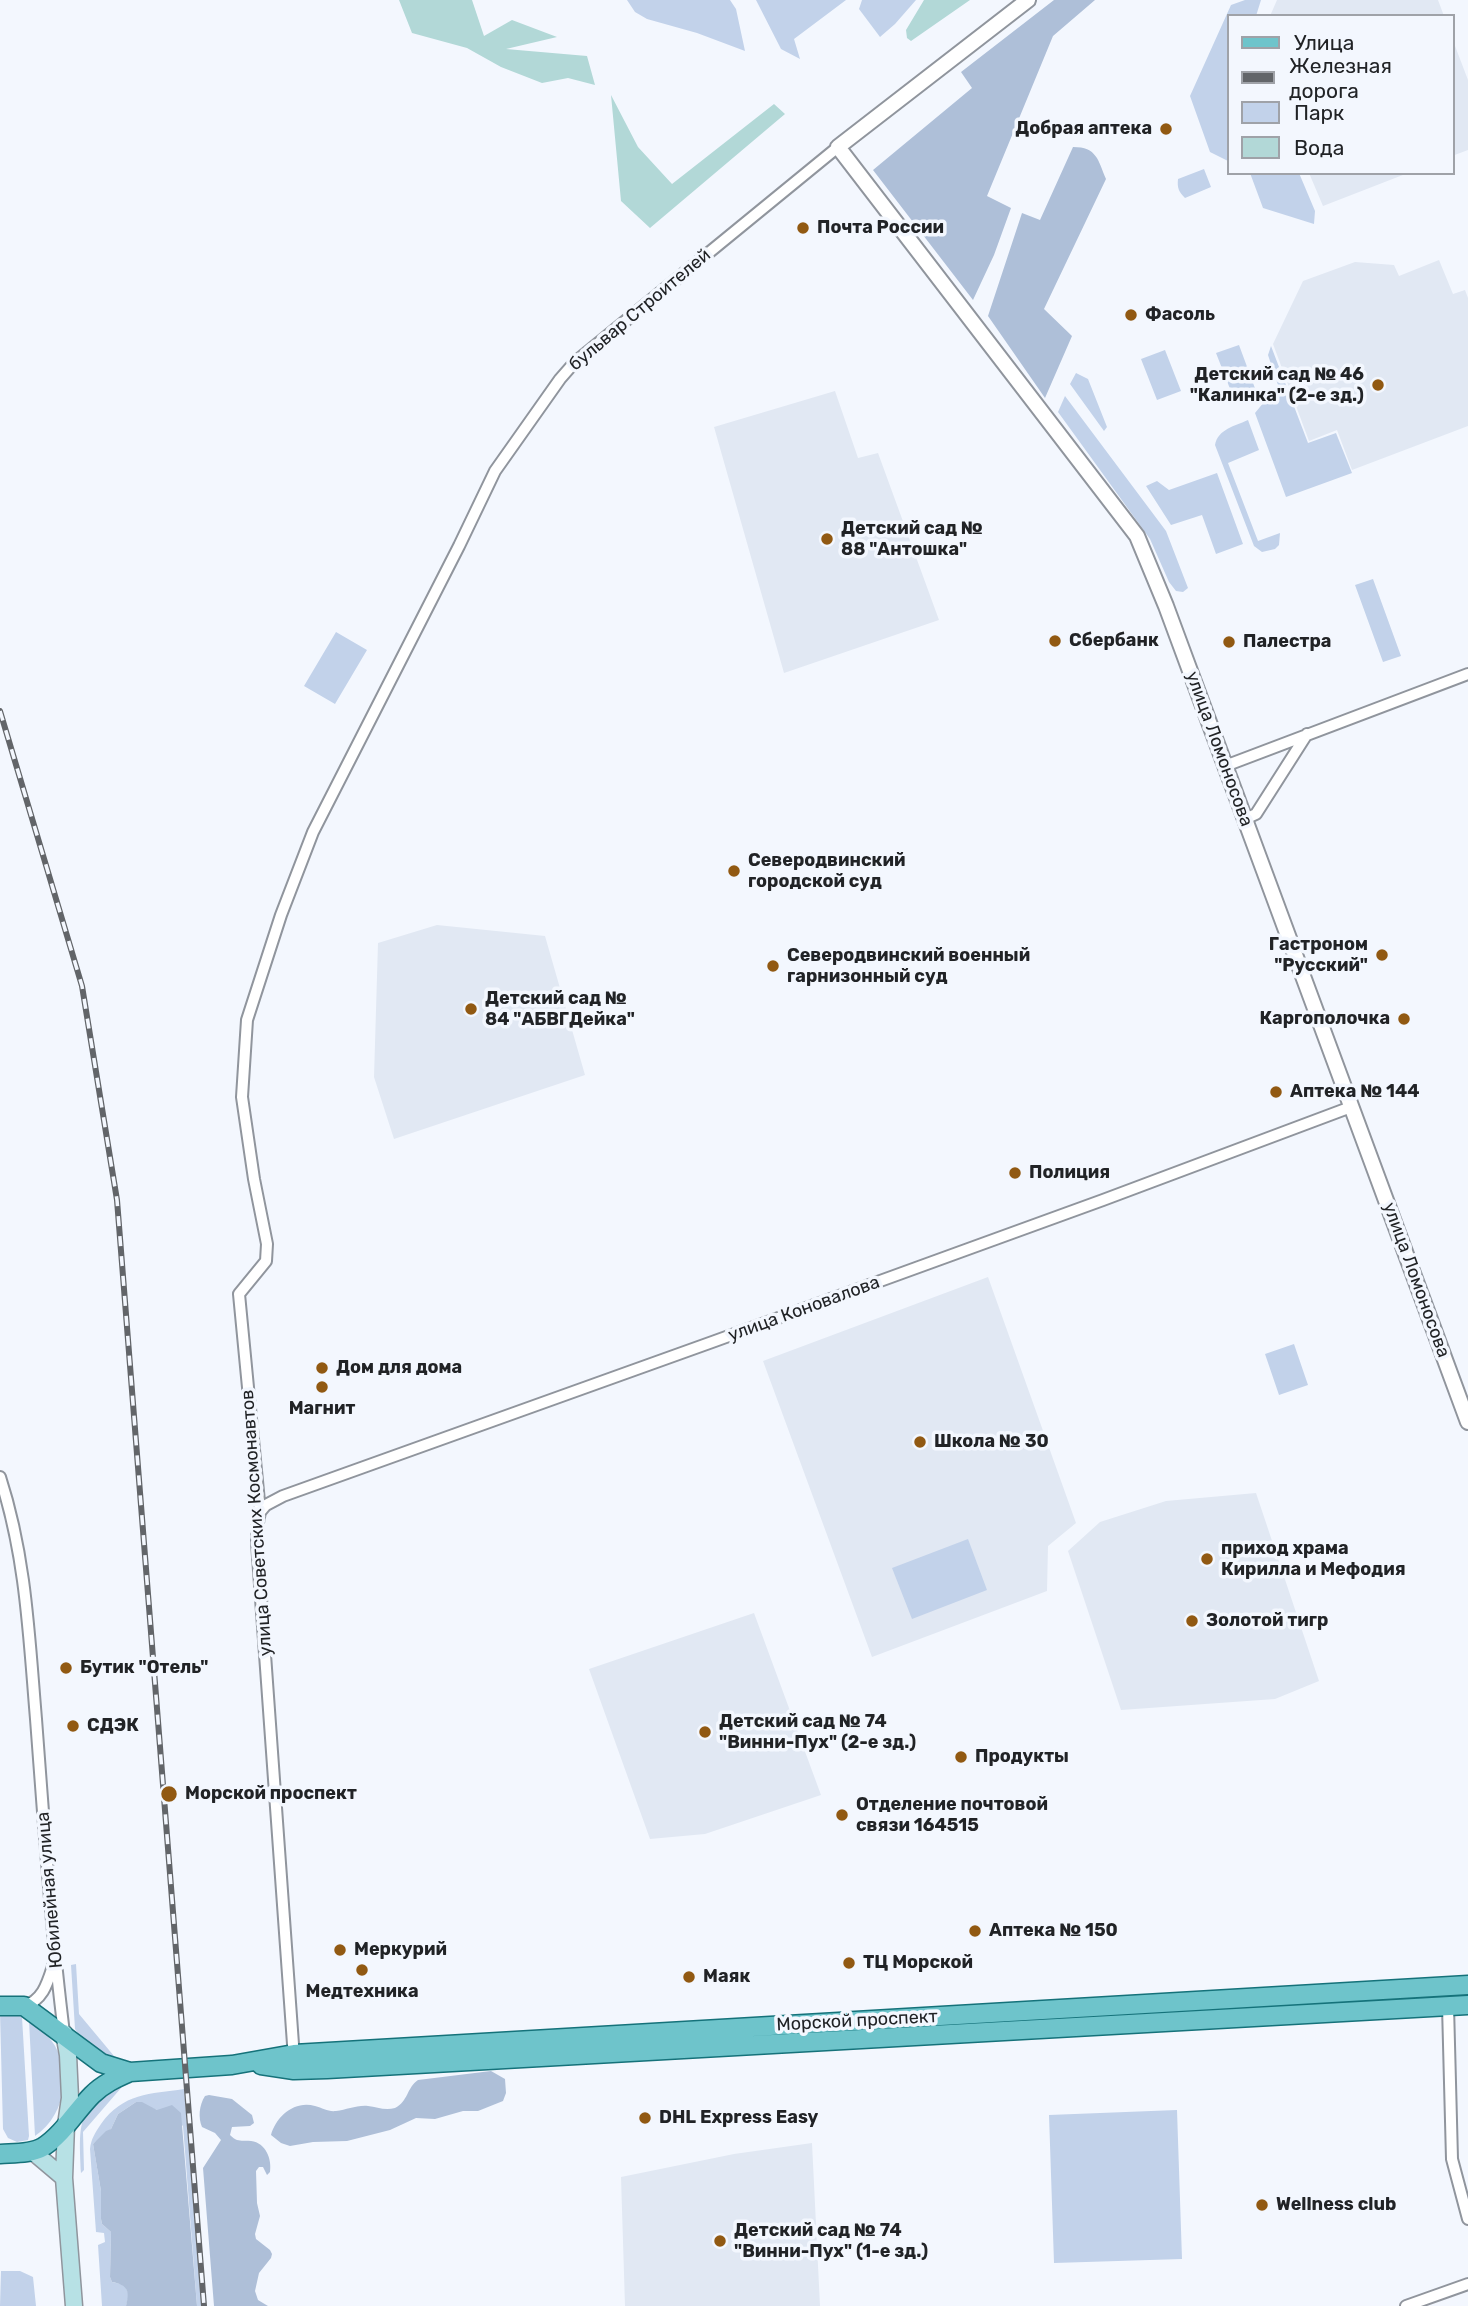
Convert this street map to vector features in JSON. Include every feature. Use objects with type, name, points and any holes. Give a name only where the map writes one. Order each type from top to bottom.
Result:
[{"type":"main road","name":"Морской проспект","points":[[24,2006],[101,2063],[130,2072],[248,2063],[889,2039],[998,2022],[1468,1985]]},
{"type":"main road","points":[[1447,1986],[1448,2006]]},
{"type":"main road","name":"Морской проспект","points":[[294,2062],[886,2020],[998,2022],[1468,2005]]},
{"type":"main road","points":[[0,2006],[24,2006]]},
{"type":"main road","points":[[886,2020],[889,2039]]},
{"type":"main road","name":"Юбилейная улица","points":[[64,2033],[70,2098],[64,2178],[75,2306]]},
{"type":"main road","name":"Морской проспект","points":[[32,2151],[43,2147],[101,2087],[130,2072]]},
{"type":"main road","points":[[0,2154],[32,2151],[64,2178]]},
{"type":"street","name":"бульвар Строителей","points":[[313,832],[495,471],[560,379],[574,363],[838,147],[1028,0]]},
{"type":"street","name":"улица Ломоносова","points":[[838,147],[1137,536],[1155,576],[1351,1107],[1463,1396],[1468,1422]]},
{"type":"street","points":[[1225,766],[1468,674]]},
{"type":"street","points":[[1245,819],[1256,814],[1307,734]]},
{"type":"street","name":"улица Советских Космонавтов","points":[[294,2062],[257,1543],[260,1512],[239,1294],[266,1261],[267,1244],[242,1097],[247,1020],[313,832]]},
{"type":"street","name":"улица Коновалова","points":[[260,1512],[266,1505],[283,1496],[1103,1200],[1351,1107]]},
{"type":"street","name":"Юбилейная улица","points":[[0,1477],[25,1578],[55,1960],[64,2033]]},
{"type":"street","points":[[24,2006],[33,2003],[46,1987],[55,1960]]},
{"type":"street","points":[[1448,2006],[1452,2159],[1468,2219]]},
{"type":"street","points":[[1406,2306],[1468,2284]]},
{"type":"shaded area","points":[[1054,0],[1095,0],[1053,36],[987,196],[1011,208],[994,255],[973,300],[873,170],[972,88],[961,72]]},
{"type":"shaded area","points":[[1277,0],[1438,0],[1443,14],[1271,14]]},
{"type":"shaded area","points":[[1454,43],[1468,80],[1468,150],[1454,155]]},
{"type":"shaded area","points":[[1073,147],[1092,152],[1106,179],[1044,309],[1072,336],[1045,398],[988,316],[1022,213],[1040,220]]},
{"type":"shaded area","points":[[1310,175],[1403,175],[1323,206]]},
{"type":"shaded area","name":"Детский сад № 46 \"Калинка\" (2-е зд.)","points":[[1439,260],[1453,294],[1465,290],[1468,298],[1468,426],[1352,470],[1337,430],[1309,441],[1273,344],[1303,281],[1355,262],[1394,265],[1399,276]]},
{"type":"shaded area","name":"Детский сад № 88 \"Антошка\"","points":[[835,391],[858,458],[878,453],[939,620],[784,673],[714,427]]},
{"type":"shaded area","name":"Детский сад № 84 \"АБВГДейка\"","points":[[437,925],[545,936],[585,1075],[394,1139],[374,1077],[378,943]]},
{"type":"shaded area","name":"Школа № 30","points":[[988,1277],[1076,1523],[1048,1546],[1047,1591],[872,1657],[763,1361]]},
{"type":"shaded area","points":[[1256,1493],[1319,1681],[1275,1699],[1121,1710],[1068,1551],[1100,1522],[1166,1501]]},
{"type":"shaded area","name":"Детский сад № 74 \"Винни-Пух\" (2-е зд.)","points":[[754,1613],[821,1795],[705,1834],[650,1839],[589,1669]]},
{"type":"shaded area","points":[[491,2071],[505,2079],[506,2093],[503,2101],[478,2111],[463,2111],[435,2119],[416,2118],[390,2130],[347,2141],[290,2146],[271,2135],[282,2116],[300,2105],[333,2111],[364,2106],[391,2109],[403,2102],[418,2080]]},
{"type":"shaded area","points":[[205,2096],[232,2099],[252,2115],[254,2123],[250,2126],[232,2127],[230,2135],[238,2140],[256,2142],[264,2148],[269,2157],[270,2172],[267,2175],[263,2167],[256,2171],[260,2216],[255,2234],[256,2239],[272,2254],[259,2273],[255,2291],[258,2300],[268,2306],[214,2306],[203,2168],[221,2140],[215,2133],[202,2127],[201,2103]]},
{"type":"shaded area","points":[[136,2102],[142,2102],[157,2110],[172,2105],[181,2113],[197,2306],[126,2306],[127,2290],[112,2282],[110,2277],[111,2232],[102,2224],[101,2191],[93,2144],[111,2129],[118,2114]]},
{"type":"shaded area","name":"Детский сад № 74 \"Винни-Пух\" (1-е зд.)","points":[[812,2143],[820,2306],[625,2306],[621,2177],[734,2154]]},
{"type":"green space","points":[[627,0],[730,0],[736,9],[745,51],[697,33],[647,19],[635,12]]},
{"type":"green space","points":[[756,0],[846,0],[794,39],[800,59],[781,49]]},
{"type":"green space","points":[[862,0],[916,0],[880,37],[859,9]]},
{"type":"green space","points":[[1245,0],[1261,0],[1257,14],[1227,14],[1231,5]]},
{"type":"green space","points":[[1226,16],[1226,160],[1210,152],[1190,96]]},
{"type":"green space","points":[[1204,169],[1211,187],[1185,198],[1179,190],[1178,179]]},
{"type":"green space","points":[[1251,175],[1300,175],[1315,211],[1314,224],[1263,208]]},
{"type":"green space","points":[[1239,345],[1256,391],[1234,399],[1216,353]]},
{"type":"green space","points":[[1271,346],[1308,443],[1336,433],[1352,473],[1286,497],[1255,413],[1278,385],[1268,355]]},
{"type":"green space","points":[[1165,350],[1181,391],[1157,400],[1141,359]]},
{"type":"green space","points":[[1076,373],[1088,379],[1107,427],[1104,431],[1070,384]]},
{"type":"green space","points":[[1065,396],[1166,531],[1188,588],[1183,592],[1176,591],[1169,582],[1150,539],[1058,412]]},
{"type":"green space","points":[[1248,420],[1259,450],[1228,463],[1258,541],[1280,533],[1279,545],[1275,549],[1262,552],[1254,546],[1215,445],[1223,432]]},
{"type":"green space","points":[[1217,473],[1243,544],[1216,554],[1202,515],[1171,525],[1146,486],[1157,481],[1169,490]]},
{"type":"green space","points":[[1373,579],[1401,656],[1383,662],[1355,585]]},
{"type":"green space","points":[[336,632],[367,650],[335,704],[304,686]]},
{"type":"green space","points":[[1294,1344],[1308,1385],[1279,1395],[1265,1354]]},
{"type":"green space","points":[[968,1539],[987,1590],[912,1619],[892,1568]]},
{"type":"green space","points":[[76,1964],[79,2014],[119,2062],[94,2048],[75,2029],[71,1965]]},
{"type":"green space","points":[[0,2012],[15,2012],[22,2017],[29,2136],[28,2140],[17,2142],[8,2138],[3,2129]]},
{"type":"green space","points":[[29,2021],[46,2034],[55,2046],[64,2073],[60,2102],[55,2115],[35,2136]]},
{"type":"green space","points":[[121,2081],[121,2088],[83,2132],[84,2170],[81,2173],[80,2142],[83,2119],[95,2100]]},
{"type":"green space","points":[[184,2089],[202,2306],[197,2306],[183,2126],[162,2110],[136,2102],[118,2114],[111,2129],[93,2144],[101,2191],[102,2224],[111,2232],[110,2277],[112,2282],[125,2285],[129,2295],[126,2306],[102,2306],[98,2245],[105,2242],[104,2233],[96,2232],[90,2149],[92,2139],[101,2124],[118,2106],[149,2094]]},
{"type":"green space","points":[[1177,2110],[1182,2259],[1054,2263],[1049,2115]]},
{"type":"green space","points":[[1,2271],[20,2271],[33,2277],[36,2306],[0,2306]]},
{"type":"water","points":[[399,0],[472,0],[484,36],[512,20],[557,37],[506,49],[587,56],[595,85],[568,78],[542,83],[501,67],[467,48],[412,33]]},
{"type":"water","points":[[924,0],[970,0],[911,41],[907,38],[906,30]]},
{"type":"water","points":[[611,95],[638,147],[672,184],[774,104],[785,114],[650,228],[621,201]]},
{"type":"railway","points":[[0,711],[82,986],[117,1200],[204,2306]]},
{"type":"place","name":"Добрая аптека","points":[[1166,129]]},
{"type":"place","name":"Почта России","points":[[803,228]]},
{"type":"place","name":"Фасоль","points":[[1131,315]]},
{"type":"place","name":"Детский сад № 46 \"Калинка\" (2-е зд.)","points":[[1378,385]]},
{"type":"place","name":"Детский сад № 88 \"Антошка\"","points":[[827,539]]},
{"type":"place","name":"Сбербанк","points":[[1055,641]]},
{"type":"place","name":"Палестра","points":[[1229,642]]},
{"type":"place","name":"Северодвинский городской суд","points":[[734,871]]},
{"type":"place","name":"Гастроном \"Русский\"","points":[[1382,955]]},
{"type":"place","name":"Северодвинский военный гарнизонный суд","points":[[773,966]]},
{"type":"place","name":"Детский сад № 84 \"АБВГДейка\"","points":[[471,1009]]},
{"type":"place","name":"Каргополочка","points":[[1404,1019]]},
{"type":"place","name":"Аптека № 144","points":[[1276,1092]]},
{"type":"place","name":"Полиция","points":[[1015,1173]]},
{"type":"place","name":"Дом для дома","points":[[322,1368]]},
{"type":"place","name":"Магнит","points":[[322,1387]]},
{"type":"place","name":"Школа № 30","points":[[920,1442]]},
{"type":"place","name":"приход храма Кирилла и Мефодия","points":[[1207,1559]]},
{"type":"place","name":"Золотой тигр","points":[[1192,1621]]},
{"type":"place","name":"Бутик \"Отель\"","points":[[66,1668]]},
{"type":"place","name":"СДЭК","points":[[73,1726]]},
{"type":"place","name":"Детский сад № 74 \"Винни-Пух\" (2-е зд.)","points":[[705,1732]]},
{"type":"place","name":"Продукты","points":[[961,1757]]},
{"type":"place","name":"Морской проспект","points":[[169,1794]]},
{"type":"place","name":"Отделение почтовой связи 164515","points":[[842,1815]]},
{"type":"place","name":"Аптека № 150","points":[[975,1931]]},
{"type":"place","name":"Меркурий","points":[[340,1950]]},
{"type":"place","name":"ТЦ Морской","points":[[849,1963]]},
{"type":"place","name":"Медтехника","points":[[362,1970]]},
{"type":"place","name":"Маяк","points":[[689,1977]]},
{"type":"place","name":"DHL Express Easy","points":[[645,2118]]},
{"type":"place","name":"Wellness club","points":[[1262,2205]]},
{"type":"place","name":"Детский сад № 74 \"Винни-Пух\" (1-е зд.)","points":[[720,2241]]}]
